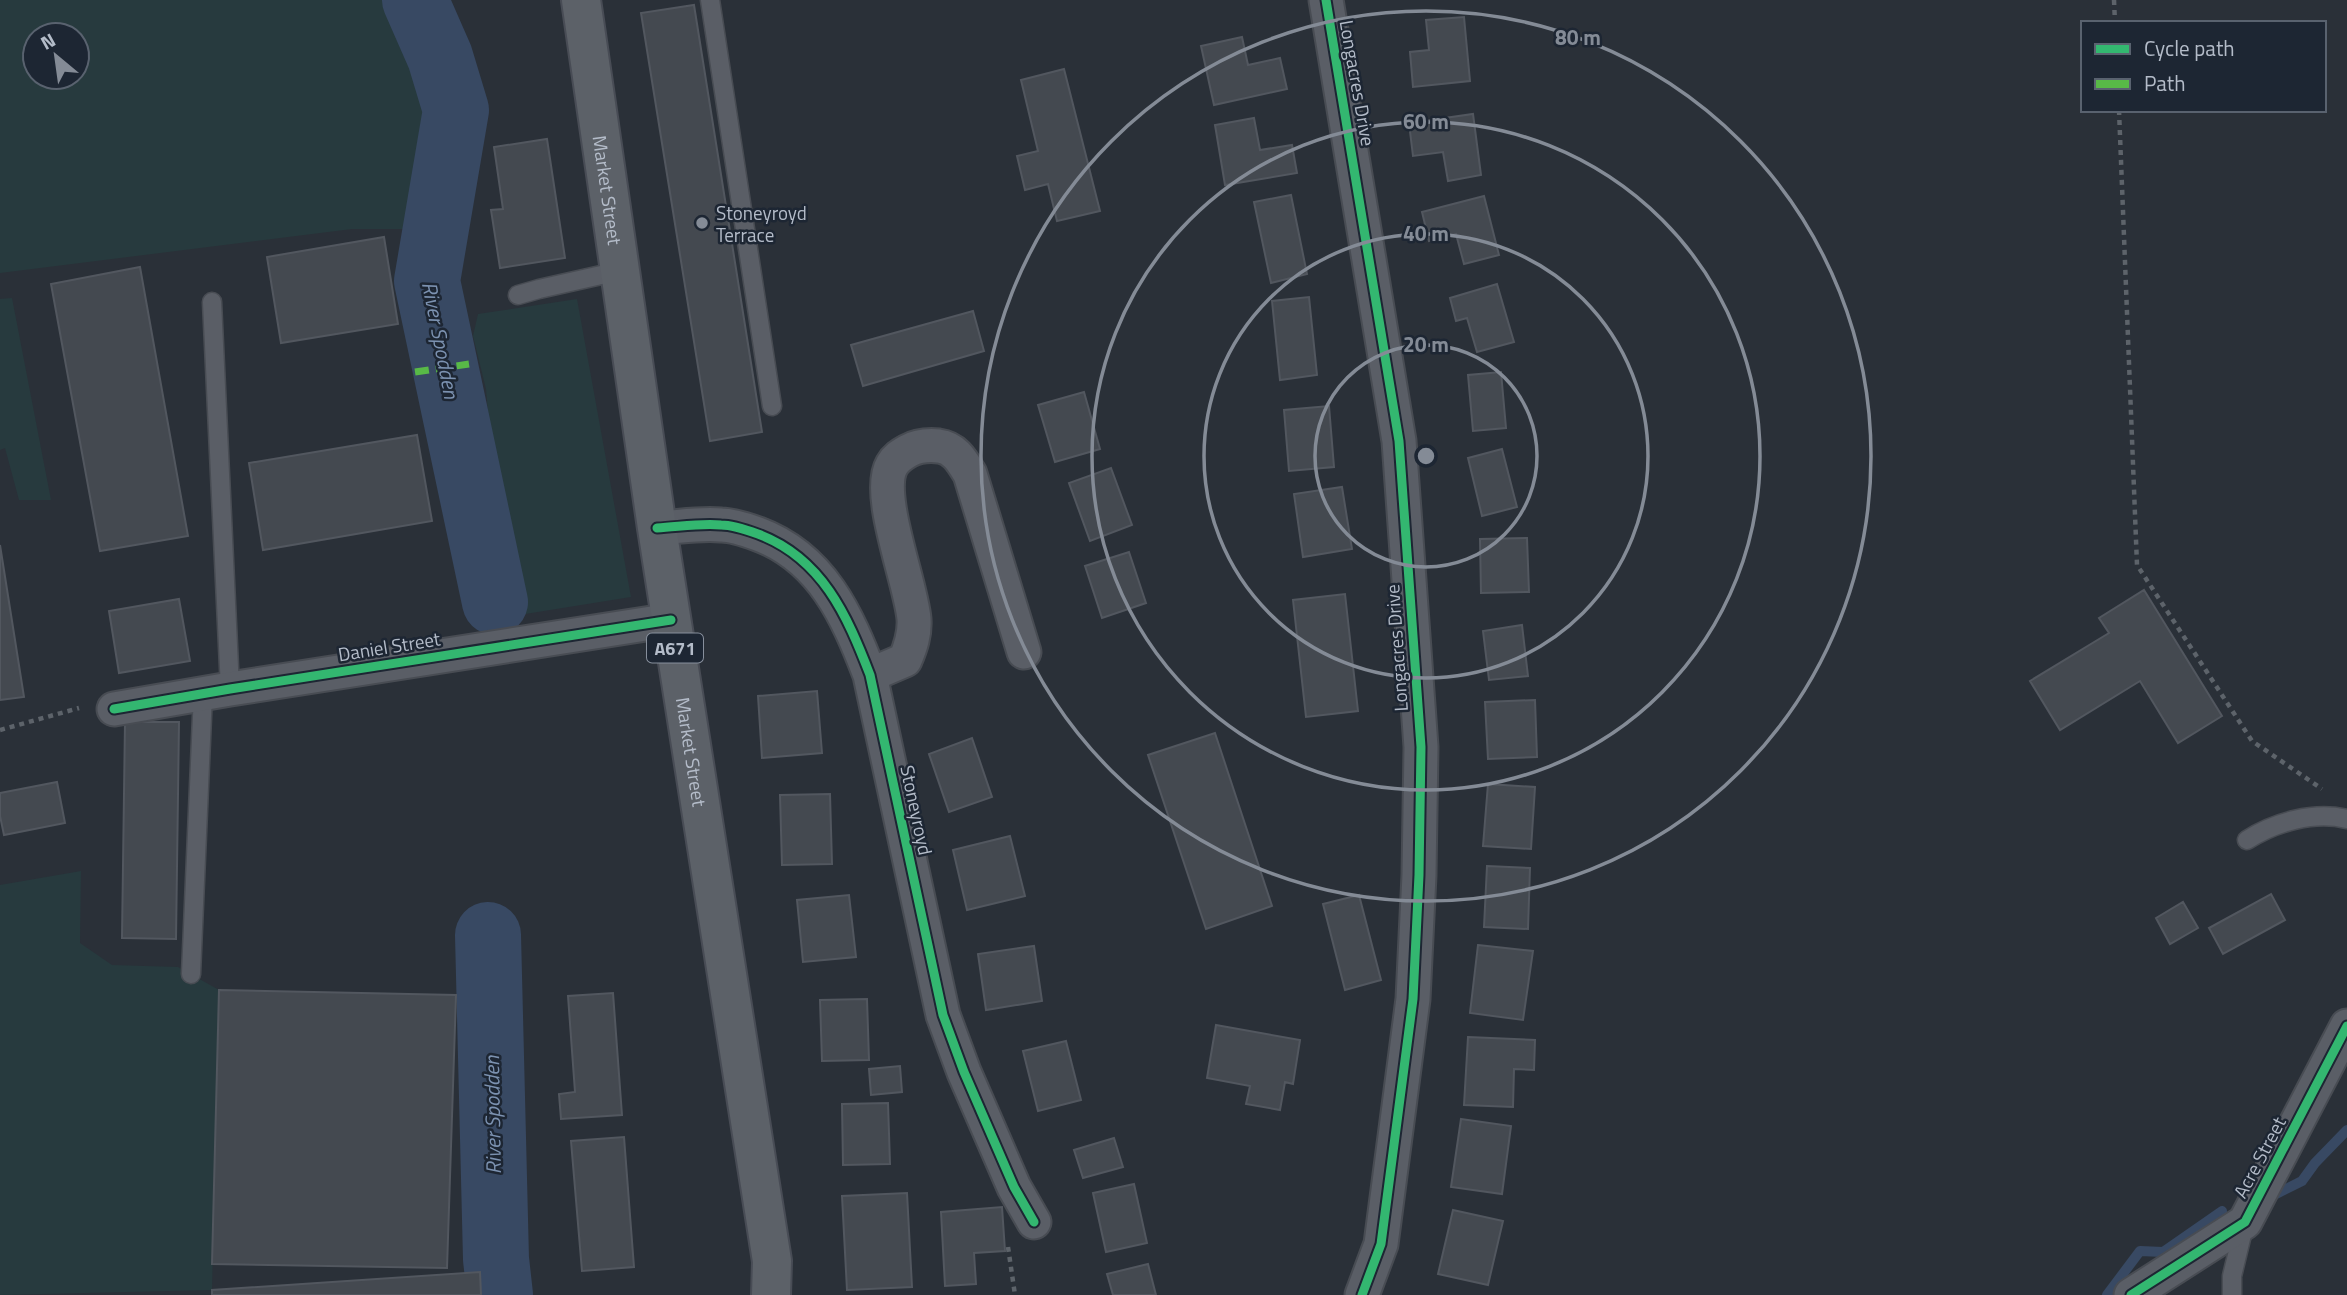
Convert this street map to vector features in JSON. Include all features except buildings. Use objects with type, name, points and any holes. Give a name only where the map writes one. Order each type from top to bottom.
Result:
[{"type":"main road","name":"Market Street","points":[[581,0],[657,528],[772,1262],[771,1295]]},
{"type":"street","name":"Longacres Drive","points":[[1326,0],[1399,441],[1421,747],[1413,999],[1381,1244],[1362,1295]]},
{"type":"street","points":[[870,675],[905,660],[913,642],[914,618],[888,499],[890,467],[913,448],[932,445],[948,447],[961,459],[970,474],[1024,652]]},
{"type":"street","name":"Stoneyroyd","points":[[657,528],[722,524],[752,531],[778,542],[804,559],[822,580],[852,629],[870,675],[943,1015],[964,1072],[1014,1187],[1034,1222]]},
{"type":"street","name":"Daniel Street","points":[[114,709],[671,620]]},
{"type":"street","name":"Acre Street","points":[[2131,1295],[2245,1222],[2347,1026]]},
{"type":"lane","points":[[710,0],[772,406]]},
{"type":"lane","points":[[518,295],[619,271]]},
{"type":"lane","points":[[191,974],[216,691],[212,302]]},
{"type":"lane","points":[[2247,840],[2266,828],[2295,820],[2331,815],[2347,819]]},
{"type":"lane","points":[[2232,1295],[2232,1276],[2245,1222]]},
{"type":"path","points":[[2115,0],[2115,21]]},
{"type":"path","points":[[2119,112],[2137,565],[2252,741],[2331,795]]},
{"type":"path","points":[[0,730],[96,704],[114,709]]},
{"type":"green space","points":[[0,0],[383,0],[422,80],[437,127],[413,229],[352,229],[0,273]]},
{"type":"green space","points":[[12,298],[51,500],[19,500],[5,448],[0,450],[0,299]]},
{"type":"green space","points":[[577,299],[631,597],[506,617],[486,389],[473,336],[478,314]]},
{"type":"green space","points":[[81,871],[80,943],[112,965],[178,967],[219,990],[212,1290],[0,1295],[0,885]]},
{"type":"waterway","name":"River Spodden","points":[[415,0],[440,57],[456,110],[427,281],[495,602]]},
{"type":"waterway","name":"River Spodden","points":[[488,935],[496,1259],[500,1295]]},
{"type":"waterway","points":[[2274,1195],[2302,1181],[2315,1163],[2347,1130]]},
{"type":"waterway","points":[[2107,1295],[2140,1251],[2163,1252],[2222,1211]]},
{"type":"marked path","points":[[415,372],[469,364]]},
{"type":"cycle path","points":[[1326,0],[1399,441],[1421,747],[1413,999],[1381,1244],[1362,1295]]},
{"type":"cycle path","points":[[657,528],[726,525],[758,534],[780,544],[799,558],[815,573],[841,610],[870,675],[943,1015],[964,1072],[1014,1187],[1034,1222]]},
{"type":"cycle path","points":[[114,709],[671,620]]},
{"type":"cycle path","points":[[2131,1295],[2245,1222],[2347,1026]]},
{"type":"place","name":"Stoneyroyd Terrace","points":[[702,223]]}]
